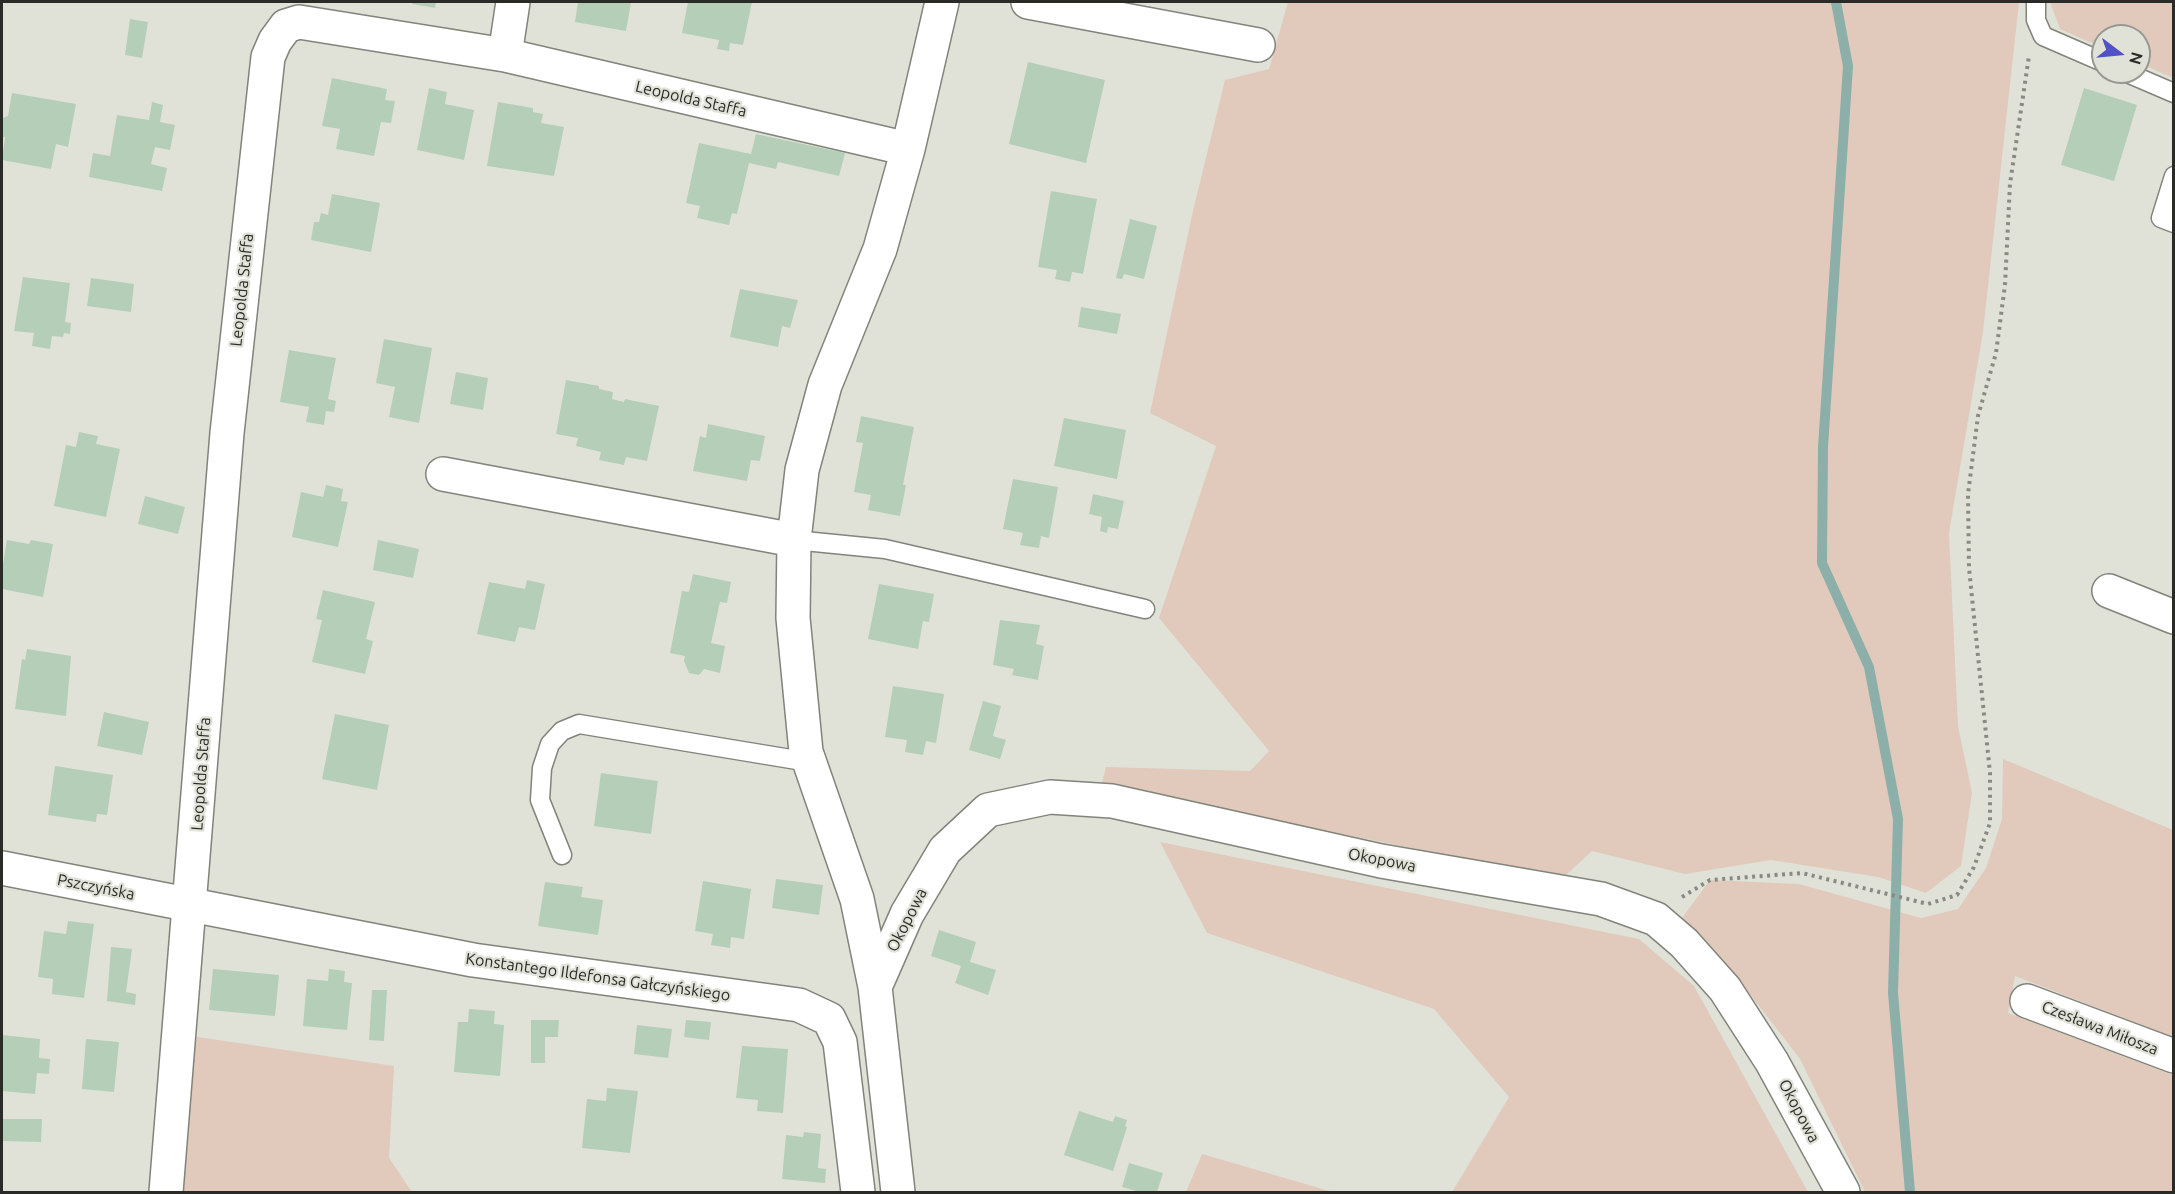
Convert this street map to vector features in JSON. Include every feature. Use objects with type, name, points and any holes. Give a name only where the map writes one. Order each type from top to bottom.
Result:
[{"type":"street","points":[[505,55],[513,2]]},
{"type":"street","points":[[898,1192],[875,987],[850,874],[833,836],[809,762],[793,618],[794,540],[802,470],[825,385],[880,249],[908,149],[942,2]]},
{"type":"street","points":[[1028,2],[1258,45]]},
{"type":"street","name":"Leopolda Staffa","points":[[166,1192],[191,906],[227,433],[267,57],[286,26],[299,22],[505,55],[908,149]]},
{"type":"street","points":[[443,474],[794,540]]},
{"type":"street","points":[[2109,591],[2174,617]]},
{"type":"street","name":"Okopowa","points":[[875,987],[907,914],[945,850],[988,810],[1050,797],[1112,801],[1381,861],[1601,899],[1656,919],[1684,943],[1725,989],[1772,1062],[1843,1192]]},
{"type":"street","name":"Pszczyńska","points":[[2,868],[191,906]]},
{"type":"street","name":"Konstantego Ildefonsa Gałczyńskiego","points":[[191,906],[473,960],[799,1005],[829,1019],[840,1042],[858,1192]]},
{"type":"street","name":"Czesława Miłosza","points":[[2026,1001],[2174,1056]]},
{"type":"lane","points":[[2036,2],[2036,20],[2043,36],[2091,57]]},
{"type":"lane","points":[[2151,83],[2174,93]]},
{"type":"lane","points":[[2174,176],[2161,218],[2174,223]]},
{"type":"lane","points":[[794,540],[885,549],[1145,609]]},
{"type":"lane","points":[[562,855],[540,800],[542,768],[550,744],[562,731],[579,723],[809,762]]},
{"type":"path","points":[[1656,919],[1681,898],[1710,880],[1802,873],[1928,904],[1957,895],[1974,867],[1990,823],[1990,773],[1969,568],[1968,494],[1978,416],[1996,353],[2005,285],[2013,160],[2020,101],[2036,20]]},
{"type":"shaded area","points":[[1288,2],[2019,2],[1983,332],[1949,533],[1958,726],[1972,793],[1961,866],[1926,893],[1878,877],[1771,860],[1685,874],[1592,851],[1563,878],[1101,786],[1106,767],[1250,771],[1269,751],[1159,618],[1216,446],[1150,413],[1192,215],[1225,80],[1269,69]]},
{"type":"shaded area","points":[[2050,2],[2173,2],[2173,78],[2151,68],[2151,24],[2091,24],[2091,43],[2060,29]]},
{"type":"shaded area","points":[[2003,759],[2173,830],[2173,1037],[2015,976],[2008,1013],[2173,1075],[2173,1192],[1865,1192],[1800,1059],[1742,984],[1682,918],[1710,880],[1799,884],[1921,918],[1958,909],[1986,868],[2002,819]]},
{"type":"shaded area","points":[[1160,842],[1639,939],[1694,986],[1808,1192],[1452,1192],[1509,1097],[1434,1009],[1207,933]]},
{"type":"shaded area","points":[[191,1036],[394,1066],[389,1158],[412,1192],[176,1192]]},
{"type":"shaded area","points":[[1202,1154],[1333,1192],[1186,1192]]},
{"type":"building","points":[[413,2],[436,2],[435,8],[412,4]]},
{"type":"building","points":[[578,2],[631,2],[626,31],[575,22]]},
{"type":"building","points":[[688,2],[752,2],[743,45],[730,43],[729,51],[717,49],[719,40],[682,33]]},
{"type":"building","points":[[130,19],[148,22],[142,58],[125,55]]},
{"type":"building","points":[[1028,62],[1105,80],[1086,163],[1009,144]]},
{"type":"building","points":[[332,78],[387,89],[385,100],[395,101],[391,123],[381,122],[374,156],[336,149],[340,129],[322,126]]},
{"type":"building","points":[[429,88],[447,92],[445,104],[474,110],[464,160],[417,150]]},
{"type":"building","points":[[2084,88],[2137,105],[2114,181],[2061,165]]},
{"type":"building","points":[[12,93],[76,104],[68,147],[56,144],[51,169],[2,160],[5,137],[2,137],[2,118],[8,116]]},
{"type":"building","points":[[152,102],[163,105],[160,122],[175,125],[170,150],[155,147],[151,164],[167,168],[162,191],[89,177],[93,153],[110,156],[117,115],[149,120]]},
{"type":"building","points":[[498,102],[533,108],[533,112],[543,114],[541,123],[564,127],[554,176],[487,166]]},
{"type":"building","points":[[756,134],[845,153],[839,176],[778,162],[776,169],[749,163],[737,214],[732,213],[729,225],[697,218],[700,206],[686,203],[699,143],[751,154]]},
{"type":"building","points":[[1051,191],[1097,199],[1083,274],[1072,272],[1070,282],[1055,279],[1057,270],[1038,267]]},
{"type":"building","points":[[332,194],[380,203],[371,252],[311,240],[314,222],[319,222],[321,213],[328,215]]},
{"type":"building","points":[[1130,219],[1157,226],[1144,279],[1124,274],[1122,279],[1116,278]]},
{"type":"building","points":[[23,277],[70,283],[65,322],[71,323],[70,334],[64,333],[63,337],[52,336],[50,349],[32,346],[34,333],[14,331]]},
{"type":"building","points":[[91,278],[134,284],[131,312],[87,306]]},
{"type":"building","points":[[740,289],[798,300],[790,328],[782,326],[778,347],[730,337]]},
{"type":"building","points":[[1081,307],[1121,314],[1117,334],[1078,327]]},
{"type":"building","points":[[384,339],[432,348],[419,423],[389,417],[395,387],[376,383]]},
{"type":"building","points":[[289,350],[336,358],[328,399],[336,401],[334,412],[326,411],[324,425],[306,422],[309,407],[280,402]]},
{"type":"building","points":[[456,372],[488,378],[483,410],[450,404]]},
{"type":"building","points":[[566,380],[599,386],[599,389],[613,392],[612,399],[624,402],[625,399],[659,406],[647,461],[626,457],[624,465],[599,460],[601,452],[576,446],[578,438],[556,434]]},
{"type":"building","points":[[861,416],[914,427],[903,485],[906,485],[900,516],[868,510],[871,495],[854,492],[863,443],[856,442]]},
{"type":"building","points":[[1064,418],[1126,430],[1117,479],[1054,466]]},
{"type":"building","points":[[708,424],[765,436],[760,461],[751,460],[747,481],[693,471],[700,436],[706,438]]},
{"type":"building","points":[[79,432],[98,436],[96,444],[120,449],[106,517],[54,506],[66,445],[76,447]]},
{"type":"building","points":[[1013,479],[1058,487],[1049,538],[1041,536],[1039,548],[1020,545],[1023,533],[1003,529]]},
{"type":"building","points":[[326,485],[343,489],[341,501],[348,502],[338,547],[292,537],[301,492],[323,497]]},
{"type":"building","points":[[1093,494],[1124,501],[1118,529],[1108,527],[1107,533],[1100,531],[1102,517],[1089,514]]},
{"type":"building","points":[[145,496],[185,507],[178,534],[138,524]]},
{"type":"building","points":[[7,540],[29,544],[31,540],[53,544],[43,597],[2,589],[2,570]]},
{"type":"building","points":[[378,540],[419,549],[413,578],[373,570]]},
{"type":"building","points":[[693,574],[731,582],[727,603],[720,602],[711,643],[725,646],[720,673],[704,669],[699,675],[689,673],[684,661],[685,656],[670,653],[682,591],[689,592]]},
{"type":"building","points":[[527,580],[545,584],[535,630],[519,627],[515,642],[477,634],[489,582],[525,589]]},
{"type":"building","points":[[879,584],[934,594],[929,622],[923,621],[918,649],[868,639]]},
{"type":"building","points":[[323,590],[375,602],[366,639],[373,641],[365,674],[312,662],[322,620],[316,619]]},
{"type":"building","points":[[1000,620],[1040,625],[1036,644],[1044,646],[1038,680],[1012,675],[1014,669],[993,665]]},
{"type":"building","points":[[27,649],[71,656],[66,716],[15,709],[22,659],[25,660]]},
{"type":"building","points":[[893,686],[944,694],[936,743],[926,741],[923,755],[905,752],[907,740],[885,737]]},
{"type":"building","points":[[983,701],[1001,706],[993,736],[1006,740],[1000,759],[969,750]]},
{"type":"building","points":[[104,712],[149,722],[142,755],[97,746]]},
{"type":"building","points":[[335,714],[389,725],[377,790],[322,779]]},
{"type":"building","points":[[55,766],[113,775],[107,815],[97,814],[96,822],[48,815]]},
{"type":"building","points":[[601,773],[658,781],[651,834],[594,826]]},
{"type":"building","points":[[776,879],[823,885],[819,915],[772,908]]},
{"type":"building","points":[[703,881],[751,889],[744,939],[731,937],[730,948],[711,945],[713,934],[695,931]]},
{"type":"building","points":[[545,882],[583,887],[581,897],[603,900],[598,935],[538,926]]},
{"type":"building","points":[[68,921],[94,924],[84,998],[52,994],[53,979],[38,977],[44,931],[66,934]]},
{"type":"building","points":[[939,930],[976,942],[970,962],[996,970],[988,995],[955,983],[961,966],[931,956]]},
{"type":"building","points":[[111,947],[132,949],[126,992],[136,994],[135,1005],[107,1001]]},
{"type":"building","points":[[213,969],[279,975],[275,1016],[209,1010]]},
{"type":"building","points":[[329,969],[345,971],[344,982],[352,983],[347,1030],[303,1026],[307,979],[328,981]]},
{"type":"building","points":[[372,990],[387,990],[384,1041],[369,1040]]},
{"type":"building","points":[[469,1009],[495,1011],[494,1024],[504,1025],[500,1076],[454,1072],[458,1022],[468,1022]]},
{"type":"building","points":[[531,1020],[559,1020],[558,1037],[545,1037],[545,1063],[531,1063]]},
{"type":"building","points":[[686,1020],[711,1022],[709,1040],[684,1037]]},
{"type":"building","points":[[637,1025],[672,1029],[668,1058],[634,1054]]},
{"type":"building","points":[[2,1035],[40,1039],[39,1058],[50,1059],[49,1074],[37,1073],[35,1094],[2,1091]]},
{"type":"building","points":[[86,1039],[119,1042],[114,1092],[82,1089]]},
{"type":"building","points":[[742,1046],[788,1049],[783,1113],[757,1111],[758,1100],[736,1098]]},
{"type":"building","points":[[607,1088],[638,1091],[630,1153],[582,1148],[587,1099],[606,1101]]},
{"type":"building","points":[[1079,1111],[1113,1122],[1115,1116],[1127,1120],[1125,1126],[1127,1127],[1113,1171],[1064,1155]]},
{"type":"building","points":[[2,1119],[42,1119],[41,1142],[2,1141]]},
{"type":"building","points":[[804,1132],[821,1134],[818,1168],[826,1169],[825,1183],[782,1179],[786,1135],[803,1137]]},
{"type":"building","points":[[1129,1163],[1163,1173],[1157,1192],[1140,1192],[1122,1187]]},
{"type":"waterway","points":[[1836,2],[1848,66],[1823,447],[1822,563],[1869,667],[1898,819],[1893,993],[1910,1192]]}]
